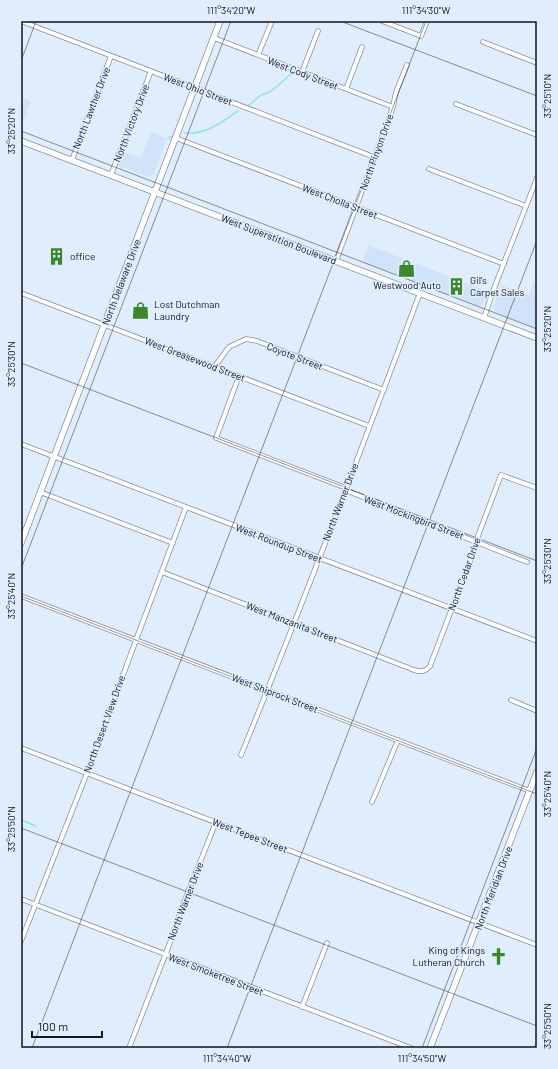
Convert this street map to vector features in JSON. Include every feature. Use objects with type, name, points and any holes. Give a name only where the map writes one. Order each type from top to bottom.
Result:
[{"type":"street","name":"North Delaware Drive","points":[[21,543],[220,21]]},
{"type":"street","points":[[258,55],[272,21]]},
{"type":"street","points":[[382,21],[421,36],[427,21]]},
{"type":"street","name":"West Ohio Street","points":[[21,22],[374,157]]},
{"type":"street","points":[[302,72],[318,30]]},
{"type":"street","name":"West Cody Street","points":[[214,38],[393,107]]},
{"type":"street","points":[[483,42],[537,63]]},
{"type":"street","points":[[346,89],[362,46]]},
{"type":"street","name":"North Lawther Drive","points":[[72,160],[111,56]]},
{"type":"street","name":"North Pinyon Drive","points":[[336,261],[407,65]]},
{"type":"street","name":"North Victory Drive","points":[[111,175],[151,71]]},
{"type":"street","points":[[456,104],[537,135]]},
{"type":"street","name":"West Cholla Street","points":[[176,138],[504,264]]},
{"type":"street","name":"West Superstition Boulevard","points":[[22,143],[72,160],[537,338]]},
{"type":"street","points":[[429,168],[526,206]]},
{"type":"street","points":[[484,318],[537,178]]},
{"type":"street","name":"West Greasewood Street","points":[[21,293],[369,426]]},
{"type":"street","name":"North Warner Drive","points":[[241,755],[294,623],[420,293]]},
{"type":"street","name":"Coyote Street","points":[[215,366],[229,347],[246,339],[258,341],[384,390]]},
{"type":"street","name":"West Mockingbird Street","points":[[239,376],[216,438],[527,562]]},
{"type":"street","name":"West Roundup Street","points":[[21,444],[537,642]]},
{"type":"street","name":"North Cedar Drive","points":[[423,671],[430,666],[501,475],[537,488]]},
{"type":"street","points":[[40,492],[173,543]]},
{"type":"street","name":"North Desert View Drive","points":[[21,941],[87,773],[186,507]]},
{"type":"street","name":"West Manzanita Street","points":[[162,572],[414,670],[423,671]]},
{"type":"street","name":"West Shiprock Street","points":[[21,596],[530,791]]},
{"type":"street","points":[[511,700],[537,711]]},
{"type":"street","points":[[372,802],[398,740]]},
{"type":"street","name":"West Tepee Street","points":[[21,748],[537,945]]},
{"type":"street","name":"North Meridian Drive","points":[[430,1048],[537,772]]},
{"type":"street","name":"North Warner Drive","points":[[130,1048],[181,910],[216,822]]},
{"type":"street","name":"West Smoketree Street","points":[[21,899],[411,1048]]},
{"type":"street","points":[[302,1007],[327,943]]},
{"type":"shaded area","points":[[21,97],[31,101],[21,128]]},
{"type":"shaded area","points":[[151,132],[167,139],[153,175],[148,177],[118,166],[124,152],[141,158]]},
{"type":"shaded area","points":[[368,245],[487,291],[483,304],[477,306],[362,262]]},
{"type":"shaded area","points":[[534,282],[537,283],[537,329],[497,313],[493,308],[501,285],[529,295]]},
{"type":"waterway","points":[[249,105],[261,95],[270,92],[292,73]]},
{"type":"waterway","points":[[184,133],[206,130],[219,124],[238,111]]},
{"type":"waterway","points":[[168,138],[173,136]]},
{"type":"waterway","points":[[21,820],[36,826]]},
{"type":"place","name":"office","points":[[57,256]]},
{"type":"place","name":"Westwood Auto","points":[[407,268]]},
{"type":"place","name":"Gil's Carpet Sales","points":[[457,286]]},
{"type":"place","name":"Lost Dutchman Laundry","points":[[141,310]]},
{"type":"place","name":"King of Kings Lutheran Church","points":[[498,956]]}]
